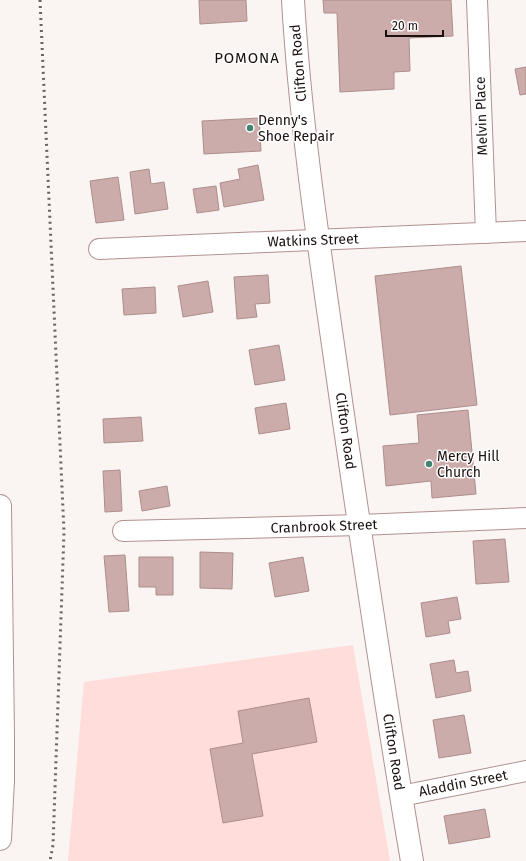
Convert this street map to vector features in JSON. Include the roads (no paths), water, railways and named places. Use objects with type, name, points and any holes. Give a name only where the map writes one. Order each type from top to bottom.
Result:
[{"type":"street","name":"Clifton Road","points":[[293,0],[301,103],[318,240],[412,861]]},
{"type":"street","name":"Melvin Place","points":[[477,0],[486,233]]},
{"type":"street","name":"Watkins Street","points":[[100,249],[526,231]]},
{"type":"street","points":[[0,506],[0,839]]},
{"type":"street","name":"Cranbrook Street","points":[[123,531],[360,525],[526,518]]},
{"type":"street","name":"Aladdin Street","points":[[401,796],[526,771]]},
{"type":"railway","points":[[40,0],[64,532],[53,845],[50,861]]},
{"type":"place","name":"Denny's Shoe Repair","points":[[250,128]]},
{"type":"place","name":"Mercy Hill Church","points":[[429,464]]},
{"type":"district","name":"POMONA","points":[[247,58]]}]
